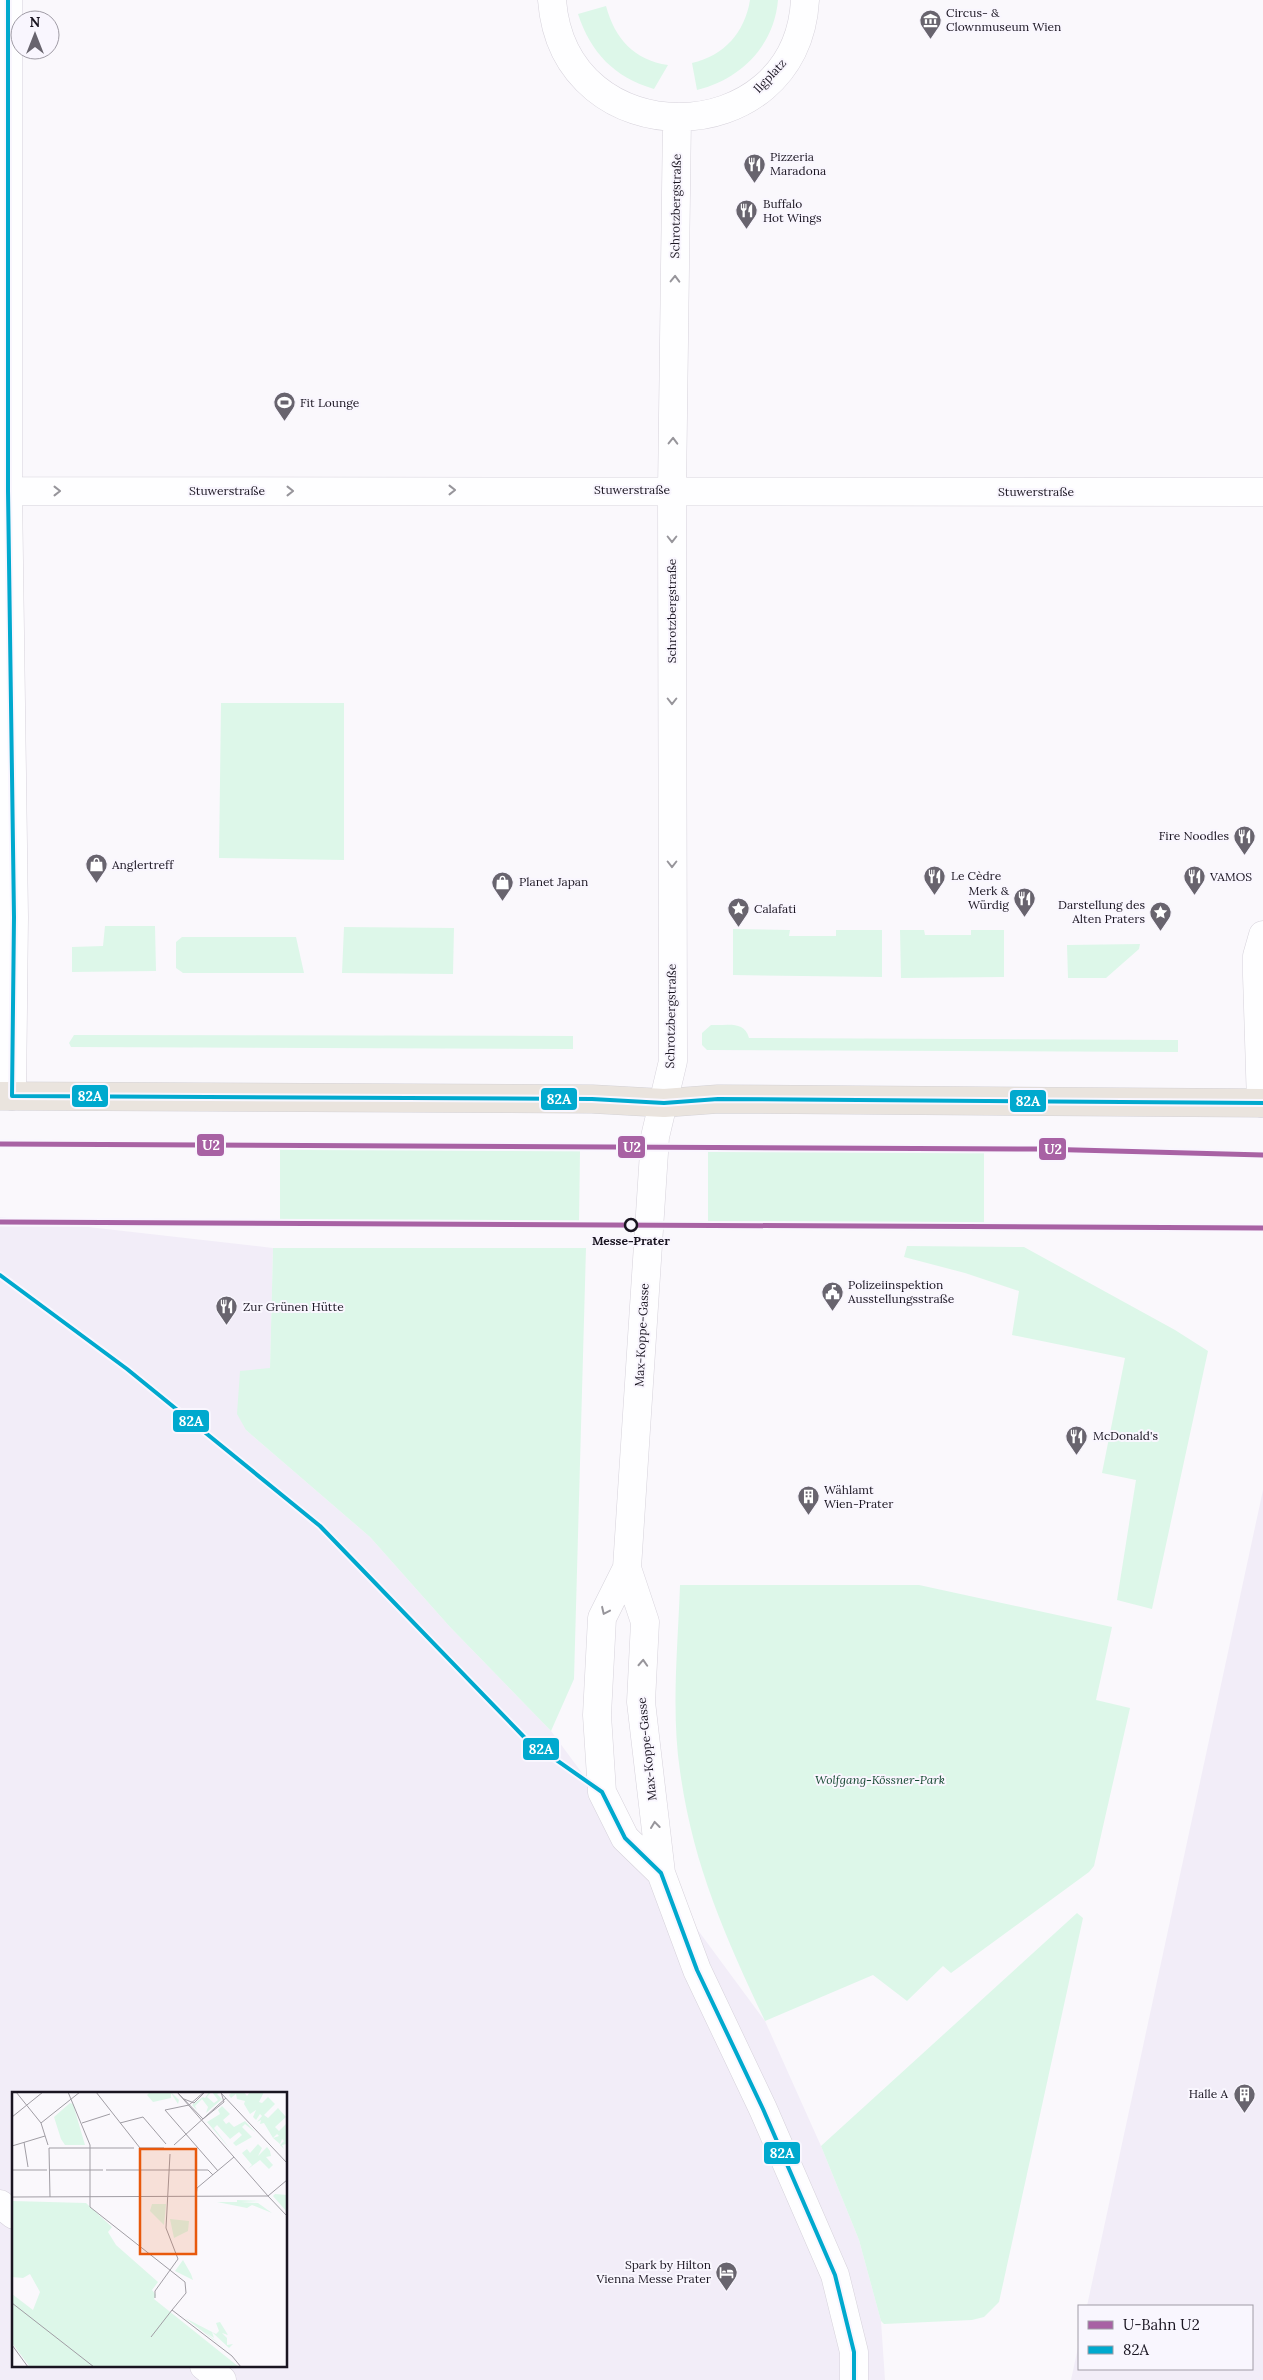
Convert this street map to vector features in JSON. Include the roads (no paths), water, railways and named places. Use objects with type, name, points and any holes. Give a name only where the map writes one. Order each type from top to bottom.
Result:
[{"type":"main road","points":[[6,1096],[592,1099],[664,1103],[718,1099],[1262,1103]]},
{"type":"street","points":[[6,1096],[14,917],[4,491],[8,0]]},
{"type":"street","name":"Ilgplatz","points":[[552,0],[559,37],[580,73],[594,87],[627,108],[649,116],[677,118],[714,113],[733,107],[755,94],[787,58],[798,35],[805,0]]},
{"type":"street","name":"Schrotzbergstraße","points":[[664,1103],[673,1061],[672,490],[677,118]]},
{"type":"street","name":"Stuwerstraße","points":[[4,491],[672,490],[1263,492]]},
{"type":"street","points":[[1262,1103],[1257,956],[1263,935]]},
{"type":"street","name":"Max-Koppe-Gasse","points":[[661,1873],[641,1702],[645,1622],[627,1568],[655,1137],[664,1103]]},
{"type":"street","name":"Max-Koppe-Gasse","points":[[627,1568],[602,1618],[597,1715],[602,1792],[624,1838],[661,1873]]},
{"type":"street","points":[[661,1873],[697,1970],[763,2109],[836,2275],[854,2352],[854,2380]]},
{"type":"street","points":[[0,2204],[12,2213]]},
{"type":"street","points":[[207,2368],[222,2380]]},
{"type":"metro line","name":"U2","points":[[0,1144],[1039,1149],[1263,1155]]},
{"type":"metro line","name":"U2","points":[[0,1222],[1263,1228]]},
{"type":"place","name":"Circus- & Clownmuseum Wien","points":[[930,39]]},
{"type":"place","name":"Pizzeria Maradona","points":[[754,183]]},
{"type":"place","name":"Buffalo Hot Wings","points":[[747,230]]},
{"type":"place","name":"Fit Lounge","points":[[284,422]]},
{"type":"place","name":"Fire Noodles","points":[[1245,855]]},
{"type":"place","name":"Anglertreff","points":[[96,884]]},
{"type":"place","name":"Le Cèdre","points":[[935,895]]},
{"type":"place","name":"VAMOS","points":[[1194,896]]},
{"type":"place","name":"Planet Japan","points":[[503,901]]},
{"type":"place","name":"Merk & Würdig","points":[[1025,917]]},
{"type":"place","name":"Calafati","points":[[738,928]]},
{"type":"place","name":"Darstellung des Alten Praters","points":[[1161,931]]},
{"type":"place","name":"Messe-Prater","points":[[631,1225]]},
{"type":"place","name":"Polizeiinspektion Ausstellungsstraße","points":[[832,1311]]},
{"type":"place","name":"Zur Grünen Hütte","points":[[227,1326]]},
{"type":"place","name":"McDonald's","points":[[1077,1455]]},
{"type":"place","name":"Wählamt Wien-Prater","points":[[808,1516]]},
{"type":"place","name":"Halle A","points":[[1244,2113]]},
{"type":"place","name":"Spark by Hilton Vienna Messe Prater","points":[[727,2291]]},
{"type":"park label","name":"Wolfgang-Kössner-Park","points":[[880,1780]]}]
